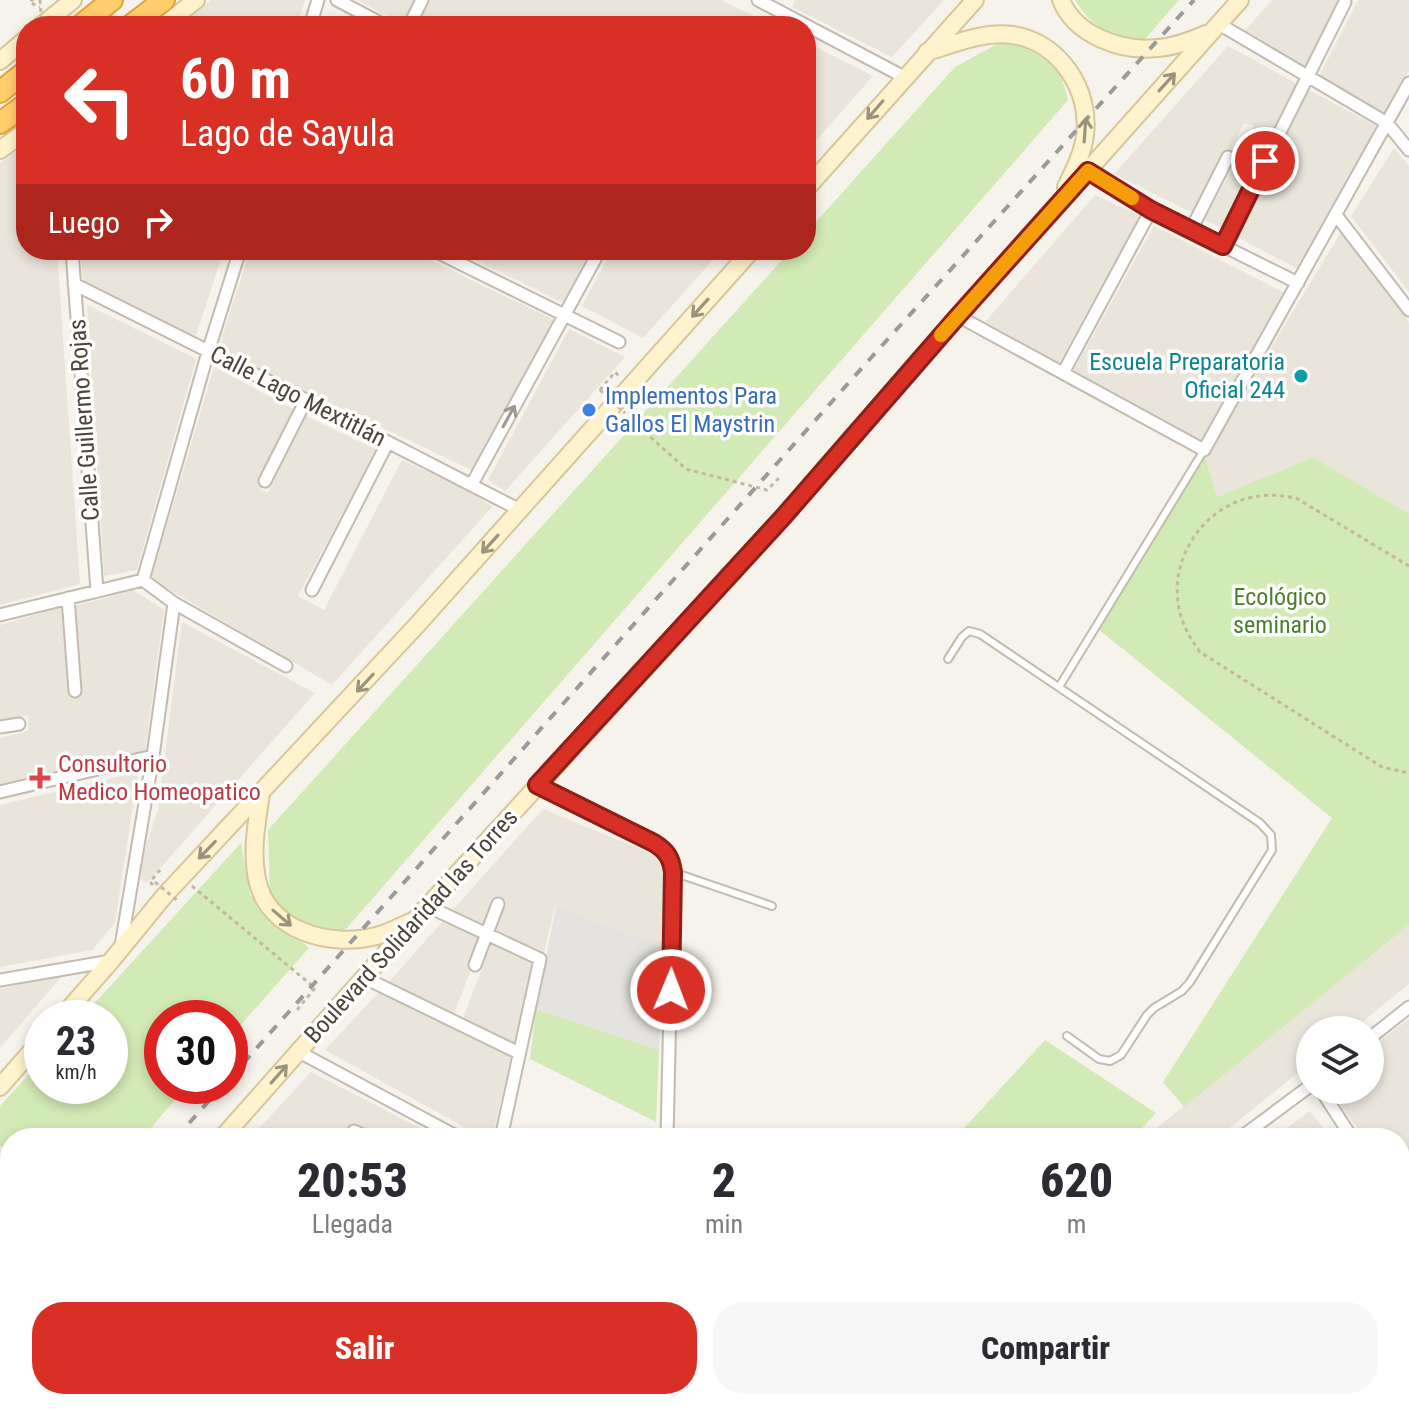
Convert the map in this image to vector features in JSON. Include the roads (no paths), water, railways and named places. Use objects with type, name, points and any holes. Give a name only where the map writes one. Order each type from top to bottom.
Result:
[{"type":"highway","points":[[92,16],[112,0]]},
{"type":"highway","points":[[143,16],[164,0]]},
{"type":"highway","points":[[0,92],[16,79]]},
{"type":"main road","points":[[176,16],[196,0]]},
{"type":"main road","points":[[816,178],[975,0]]},
{"type":"main road","points":[[1061,0],[1072,19],[1082,28],[1101,39],[1138,49],[1167,47],[1215,28]]},
{"type":"main road","name":"Boulevard Solidaridad las Torres","points":[[231,1128],[427,906],[784,516],[1240,0]]},
{"type":"main road","points":[[927,52],[978,37],[1012,35],[1047,49],[1066,67],[1083,100],[1086,126],[1082,151],[1059,203]]},
{"type":"main road","points":[[0,61],[16,47]]},
{"type":"main road","points":[[77,1000],[165,895],[417,625],[743,260]]},
{"type":"main road","points":[[261,793],[254,838],[257,879],[267,903],[287,923],[311,935],[348,939],[376,936],[415,920]]},
{"type":"main road","points":[[0,1087],[24,1060]]},
{"type":"street","points":[[337,0],[367,16]]},
{"type":"street","points":[[758,0],[788,16]]},
{"type":"street","points":[[1223,246],[1345,2]]},
{"type":"street","points":[[1215,28],[1307,76],[1387,123],[1409,150]]},
{"type":"street","points":[[816,31],[904,77]]},
{"type":"street","points":[[958,316],[1204,450],[1409,83]]},
{"type":"street","points":[[1191,230],[1228,157]]},
{"type":"street","points":[[1088,171],[1151,210],[1298,283]]},
{"type":"street","points":[[1063,373],[1151,210]]},
{"type":"street","points":[[1336,215],[1409,310]]},
{"type":"street","name":"Calle Guillermo Rojas","points":[[73,260],[97,591]]},
{"type":"street","points":[[143,580],[237,260]]},
{"type":"street","points":[[453,260],[619,342]]},
{"type":"street","points":[[472,484],[594,260]]},
{"type":"street","name":"Calle Lago Mextitlán","points":[[74,284],[520,510]]},
{"type":"street","points":[[265,481],[306,400]]},
{"type":"street","points":[[312,590],[388,442]]},
{"type":"street","points":[[0,615],[143,580]]},
{"type":"street","points":[[143,580],[174,603],[286,666]]},
{"type":"street","points":[[68,598],[75,691]]},
{"type":"street","points":[[0,980],[116,955],[153,756],[174,603]]},
{"type":"street","points":[[0,727],[19,724]]},
{"type":"street","points":[[0,792],[153,756]]},
{"type":"street","points":[[537,785],[654,843],[670,857],[673,872],[667,1128]]},
{"type":"street","points":[[475,965],[498,904]]},
{"type":"street","points":[[427,906],[540,959],[503,1128]]},
{"type":"street","points":[[365,978],[519,1053]]},
{"type":"street","points":[[1384,1027],[1409,1007]]},
{"type":"street","points":[[299,1052],[441,1128]]},
{"type":"street","points":[[1253,1128],[1296,1096]]},
{"type":"street","points":[[1330,1104],[1346,1128]]},
{"type":"lane","points":[[1059,687],[1204,450]]},
{"type":"lane","points":[[948,659],[969,631],[980,634],[1260,823],[1271,835],[1272,850],[1190,982],[1182,991],[1154,1008],[1121,1055],[1110,1061],[1099,1059],[1067,1036]]},
{"type":"lane","points":[[673,872],[772,906]]},
{"type":"railway","points":[[248,1058],[1194,0]]},
{"type":"railway","points":[[185,1128],[206,1104]]},
{"type":"place","name":"Escuela Preparatoria Oficial 244","points":[[1301,376]]},
{"type":"place","name":"Implementos Para Gallos El Maystrin","points":[[589,410]]},
{"type":"place","name":"Consultorio Medico Homeopatico","points":[[40,778]]},
{"type":"park label","name":"Ecológico seminario","points":[[1280,611]]}]
